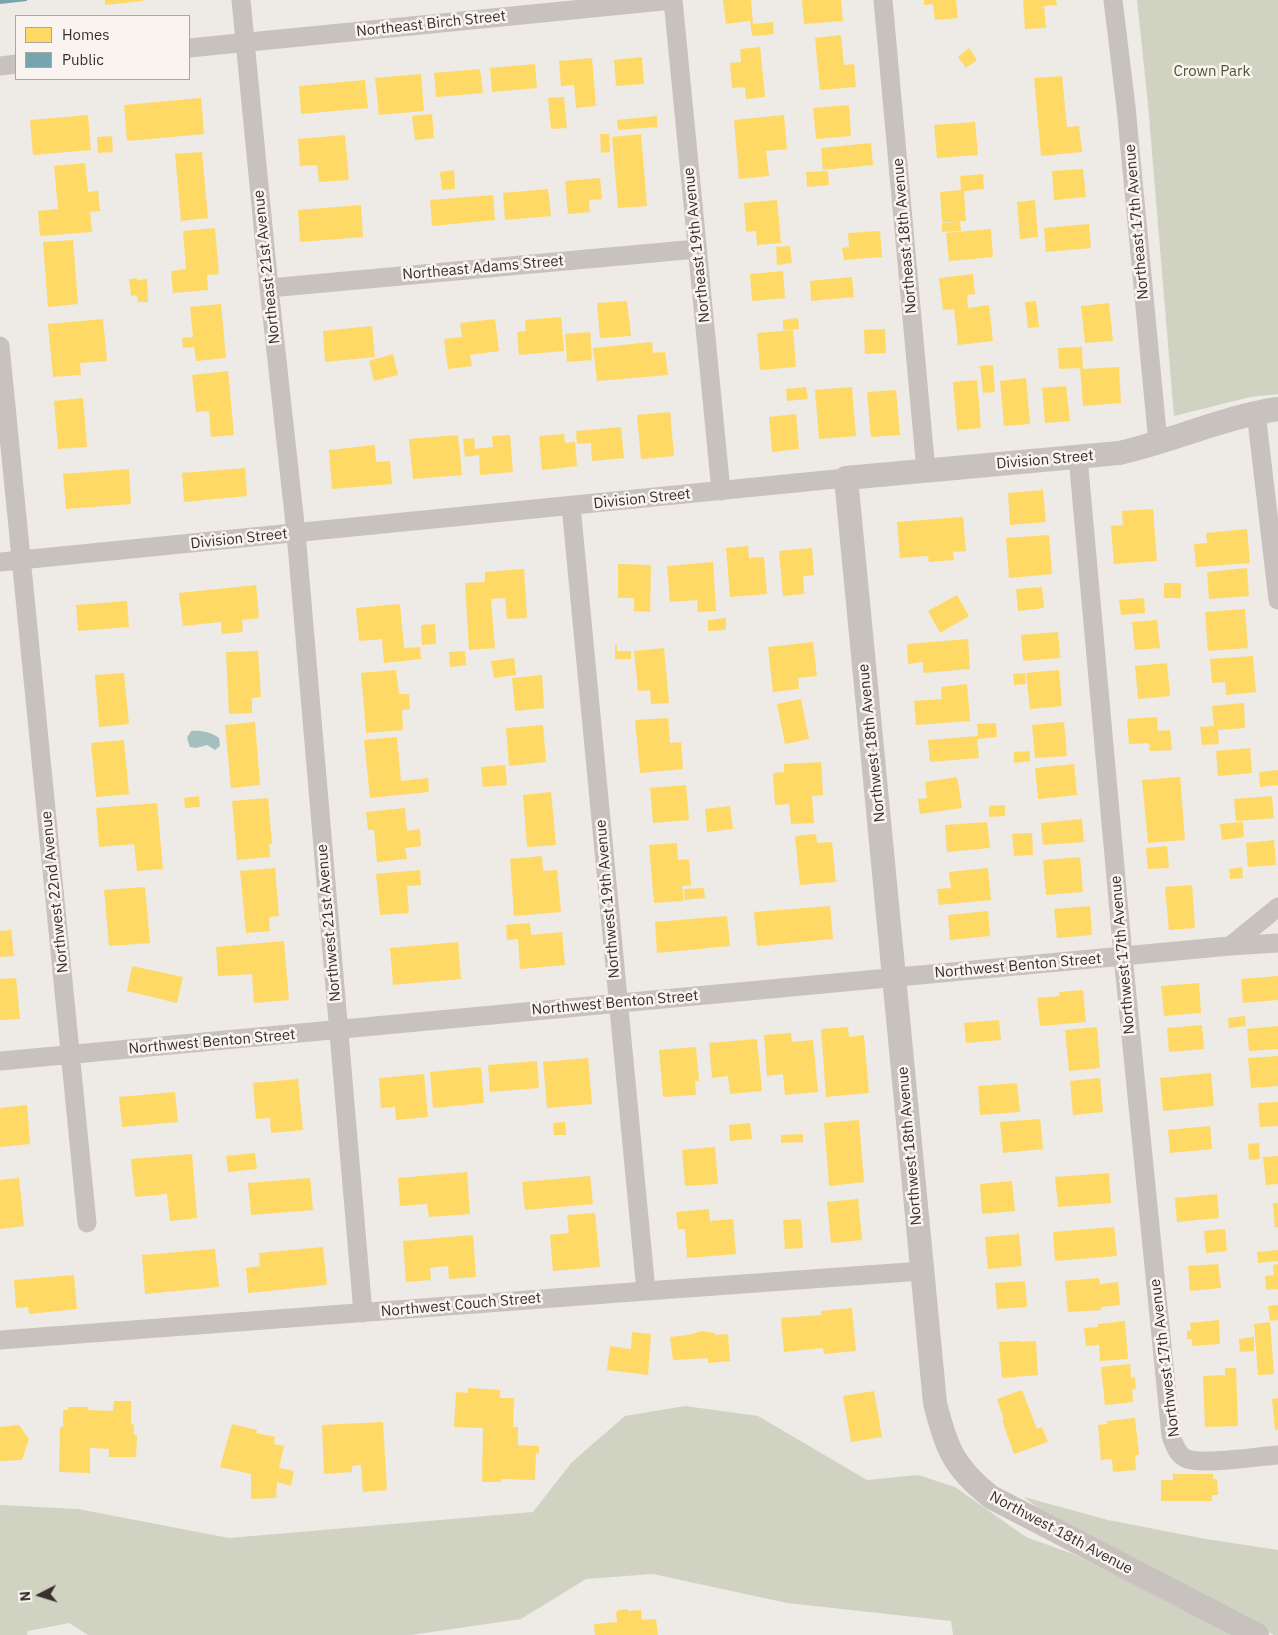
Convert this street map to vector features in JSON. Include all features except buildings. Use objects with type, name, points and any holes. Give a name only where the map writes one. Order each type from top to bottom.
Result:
[{"type":"street","name":"Northeast 21st Avenue","points":[[241,0],[269,288],[296,533]]},
{"type":"street","name":"Northeast Birch Street","points":[[190,48],[673,0]]},
{"type":"street","name":"Northeast 19th Avenue","points":[[673,0],[721,491]]},
{"type":"street","name":"Northeast 18th Avenue","points":[[883,0],[926,471]]},
{"type":"street","name":"Northeast 17th Avenue","points":[[1113,0],[1127,116],[1158,443]]},
{"type":"street","points":[[0,66],[15,64]]},
{"type":"street","name":"Northeast Adams Street","points":[[269,288],[697,248]]},
{"type":"street","name":"Northwest 22nd Avenue","points":[[0,346],[87,1223]]},
{"type":"street","name":"Division Street","points":[[0,562],[846,478],[1120,453],[1158,443],[1219,422],[1267,411]]},
{"type":"street","points":[[1267,411],[1278,600]]},
{"type":"street","name":"Northwest 17th Avenue","points":[[1078,457],[1123,956],[1171,1436],[1177,1452],[1185,1458],[1198,1462],[1278,1455]]},
{"type":"street","name":"Northwest 18th Avenue","points":[[846,478],[935,1403],[943,1436],[960,1467],[972,1482],[991,1497],[1257,1635]]},
{"type":"street","name":"Northwest 19th Avenue","points":[[571,506],[646,1290]]},
{"type":"street","name":"Northwest 21st Avenue","points":[[296,533],[363,1313]]},
{"type":"street","points":[[1230,946],[1278,907]]},
{"type":"street","name":"Northwest Benton Street","points":[[0,1061],[1278,943]]},
{"type":"street","name":"Northwest Couch Street","points":[[0,1340],[646,1290],[922,1272]]},
{"type":"green space","name":"Crown Park","points":[[1137,0],[1278,0],[1278,394],[1250,397],[1174,416],[1148,104]]},
{"type":"green space","points":[[685,1406],[758,1416],[867,1480],[918,1475],[955,1487],[1026,1537],[1073,1554],[1172,1601],[1231,1635],[953,1635],[951,1621],[787,1603],[653,1574],[586,1579],[521,1619],[411,1635],[88,1635],[69,1623],[28,1631],[27,1635],[0,1635],[0,1505],[78,1509],[229,1538],[533,1512],[572,1462],[625,1416]]},
{"type":"green space","points":[[1024,1497],[1108,1520],[1206,1539],[1278,1550],[1278,1635],[1274,1635],[1170,1581],[1039,1509]]},
{"type":"water","points":[[191,731],[213,734],[219,738],[220,746],[215,750],[207,745],[196,748],[190,747],[187,738]]}]
